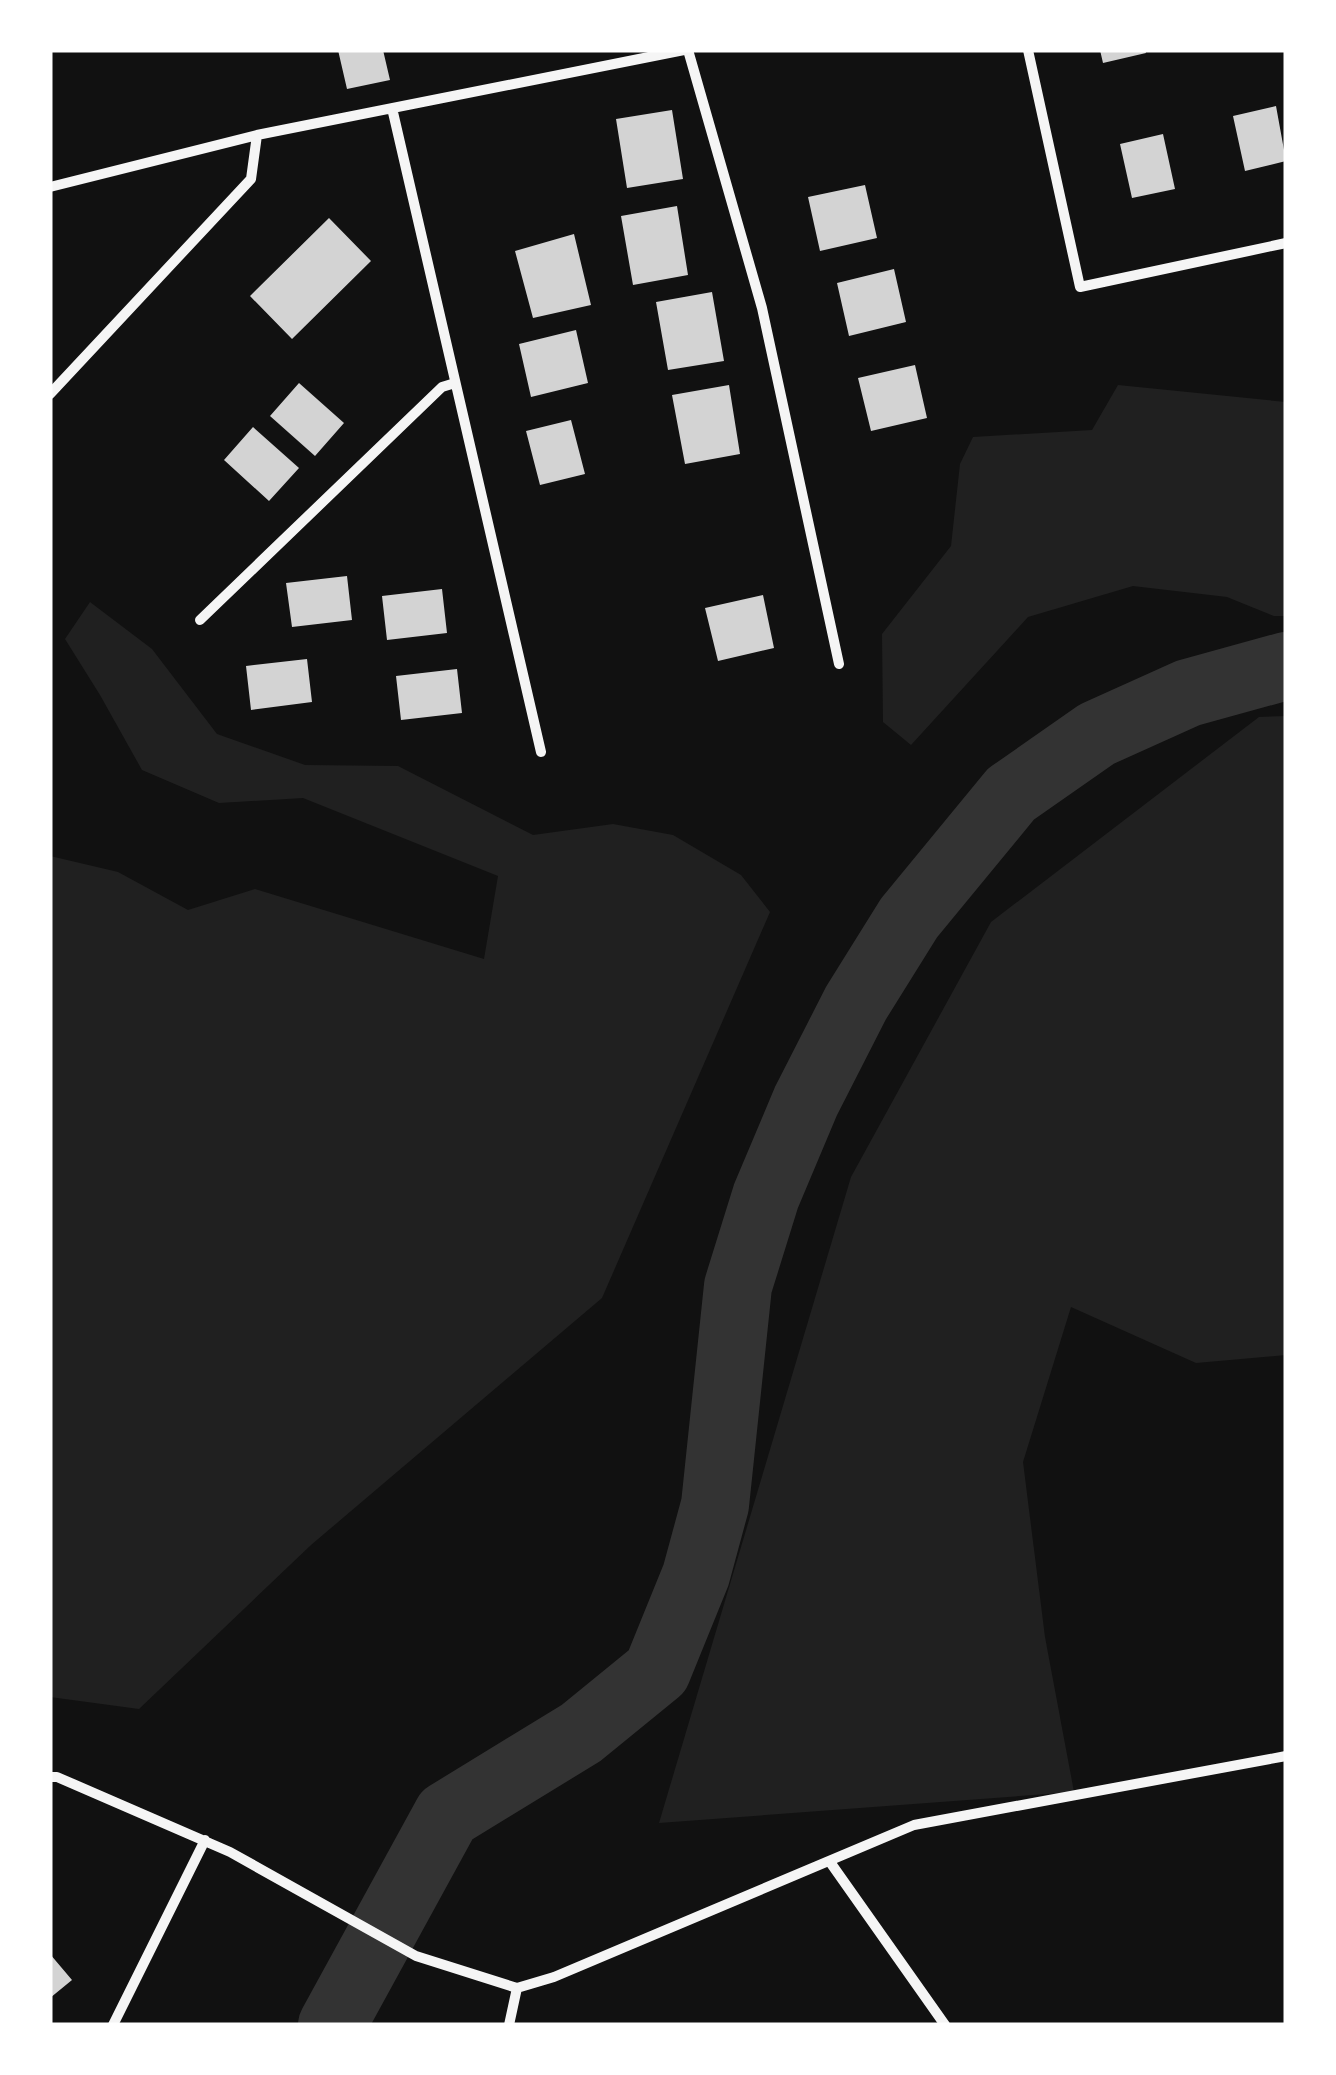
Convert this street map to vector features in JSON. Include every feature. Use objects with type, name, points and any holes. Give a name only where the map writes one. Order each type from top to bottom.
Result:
[{"type":"street","points":[[50,187],[258,135],[686,50],[762,308],[839,664]]},
{"type":"street","points":[[1028,50],[1080,287],[1286,243]]},
{"type":"street","points":[[392,108],[540,752]]},
{"type":"street","points":[[50,394],[251,179],[258,135]]},
{"type":"street","points":[[200,620],[442,387],[455,382]]},
{"type":"street","points":[[50,1777],[57,1776],[230,1852],[416,1956],[517,1988],[554,1977],[914,1826],[1286,1756]]},
{"type":"street","points":[[113,2025],[205,1840]]},
{"type":"street","points":[[830,1862],[945,2025]]},
{"type":"street","points":[[509,2025],[517,1988]]},
{"type":"shaded area","points":[[1118,385],[1286,402],[1286,616],[1274,616],[1227,597],[1133,586],[1028,617],[911,745],[883,722],[882,634],[951,546],[960,464],[973,437],[1092,430]]},
{"type":"shaded area","points":[[90,602],[152,649],[217,734],[305,765],[398,766],[533,835],[613,824],[673,835],[741,875],[770,912],[602,1298],[311,1545],[139,1709],[50,1697],[50,856],[118,872],[188,910],[255,889],[484,959],[498,876],[303,798],[219,803],[142,770],[65,639]]},
{"type":"shaded area","points":[[1286,716],[1286,1355],[1196,1363],[1071,1307],[1023,1462],[1045,1637],[1074,1792],[659,1823],[851,1177],[991,922],[1259,717]]},
{"type":"building","points":[[338,50],[383,50],[390,80],[347,89]]},
{"type":"building","points":[[1100,50],[1145,50],[1146,53],[1103,63]]},
{"type":"building","points":[[1276,106],[1286,161],[1245,171],[1233,116]]},
{"type":"building","points":[[672,110],[683,179],[627,188],[616,119]]},
{"type":"building","points":[[1163,134],[1175,189],[1132,198],[1120,144]]},
{"type":"building","points":[[865,185],[877,238],[820,251],[808,197]]},
{"type":"building","points":[[677,206],[688,275],[633,285],[621,216]]},
{"type":"building","points":[[329,218],[371,261],[292,339],[250,296]]},
{"type":"building","points":[[574,234],[591,305],[533,318],[515,251]]},
{"type":"building","points":[[894,269],[906,322],[849,336],[837,283]]},
{"type":"building","points":[[712,292],[724,361],[668,370],[656,302]]},
{"type":"building","points":[[576,330],[588,383],[531,397],[519,344]]},
{"type":"building","points":[[915,365],[927,418],[871,431],[858,378]]},
{"type":"building","points":[[299,383],[344,423],[315,456],[270,416]]},
{"type":"building","points":[[729,385],[740,454],[685,464],[672,395]]},
{"type":"building","points":[[571,420],[585,474],[540,485],[526,431]]},
{"type":"building","points":[[253,427],[299,468],[269,501],[224,460]]},
{"type":"building","points":[[347,576],[352,620],[292,627],[286,583]]},
{"type":"building","points":[[442,589],[447,633],[387,640],[382,596]]},
{"type":"building","points":[[763,595],[774,648],[718,661],[705,608]]},
{"type":"building","points":[[307,659],[312,702],[251,710],[246,666]]},
{"type":"building","points":[[457,669],[462,713],[401,720],[396,676]]},
{"type":"building","points":[[50,1954],[72,1980],[50,1998]]},
{"type":"waterway","points":[[332,2025],[447,1815],[581,1733],[657,1671],[696,1575],[715,1505],[738,1286],[766,1196],[806,1101],[856,1003],[909,918],[1011,794],[1097,734],[1188,693],[1286,666]]}]
